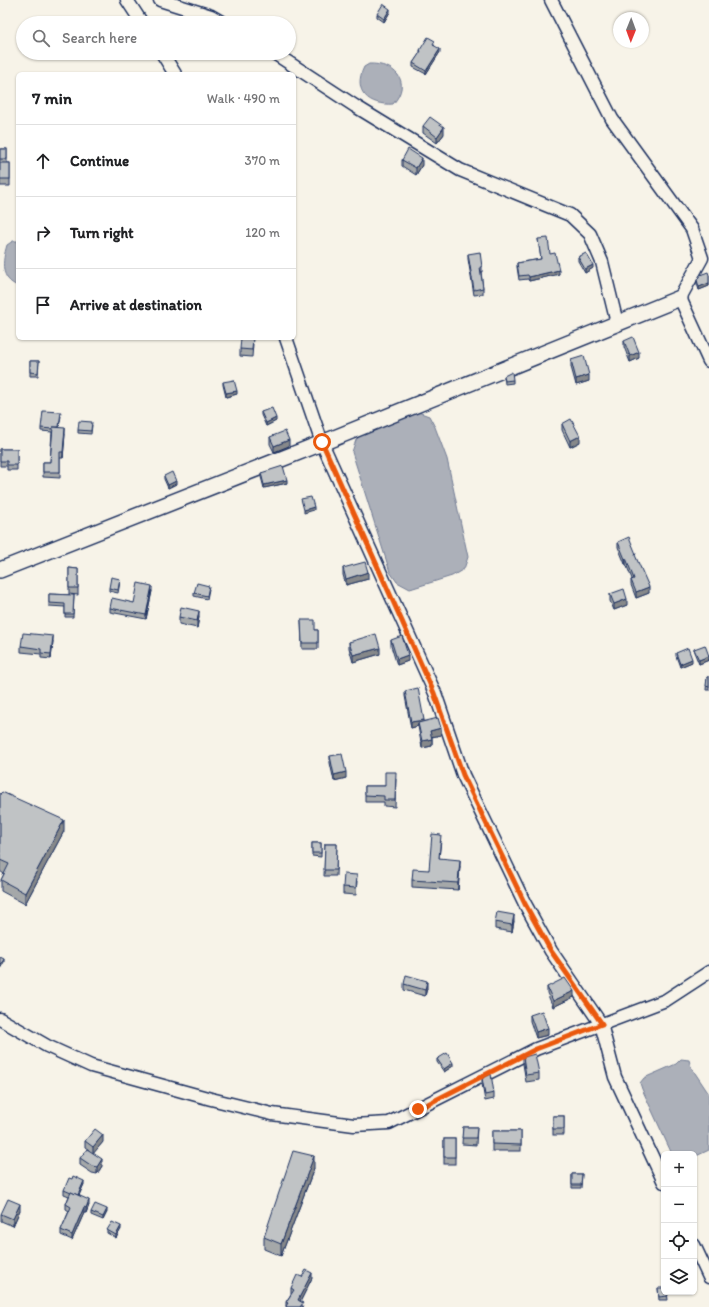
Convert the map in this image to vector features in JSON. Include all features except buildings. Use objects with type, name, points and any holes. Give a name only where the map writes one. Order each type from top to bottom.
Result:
[{"type":"street","points":[[128,0],[138,16]]},
{"type":"street","points":[[160,0],[211,16]]},
{"type":"street","points":[[0,570],[680,298],[702,258],[692,229],[612,119],[551,0]]},
{"type":"street","points":[[166,60],[174,72]]},
{"type":"street","points":[[285,60],[355,106],[460,170],[570,215],[590,234],[602,262],[617,323]]},
{"type":"street","points":[[680,298],[709,361]]},
{"type":"street","points":[[287,340],[322,442],[434,693],[463,775],[532,918],[551,951],[602,1024],[615,1077],[661,1176]]},
{"type":"street","points":[[0,1019],[47,1046],[91,1066],[204,1097],[272,1114],[354,1125],[389,1123],[536,1049],[666,1000],[709,972]]},
{"type":"street","points":[[697,1252],[709,1277]]},
{"type":"shaded area","points":[[369,64],[378,64],[386,67],[393,70],[398,75],[401,81],[401,88],[399,96],[393,104],[384,104],[370,100],[362,90],[360,83],[361,76],[364,67]]},
{"type":"shaded area","points":[[13,241],[16,241],[16,285],[8,279],[5,274],[4,258],[7,245]]},
{"type":"shaded area","points":[[418,412],[429,416],[435,427],[447,459],[468,557],[464,569],[452,576],[410,589],[397,582],[390,572],[352,452],[356,440],[364,432]]},
{"type":"shaded area","points":[[681,1059],[689,1060],[691,1067],[709,1094],[709,1150],[697,1156],[697,1151],[671,1151],[640,1083],[644,1078],[676,1064]]},
{"type":"route","points":[[322,442],[434,693],[463,775],[525,904],[551,951],[602,1024],[536,1049],[418,1109]]}]
